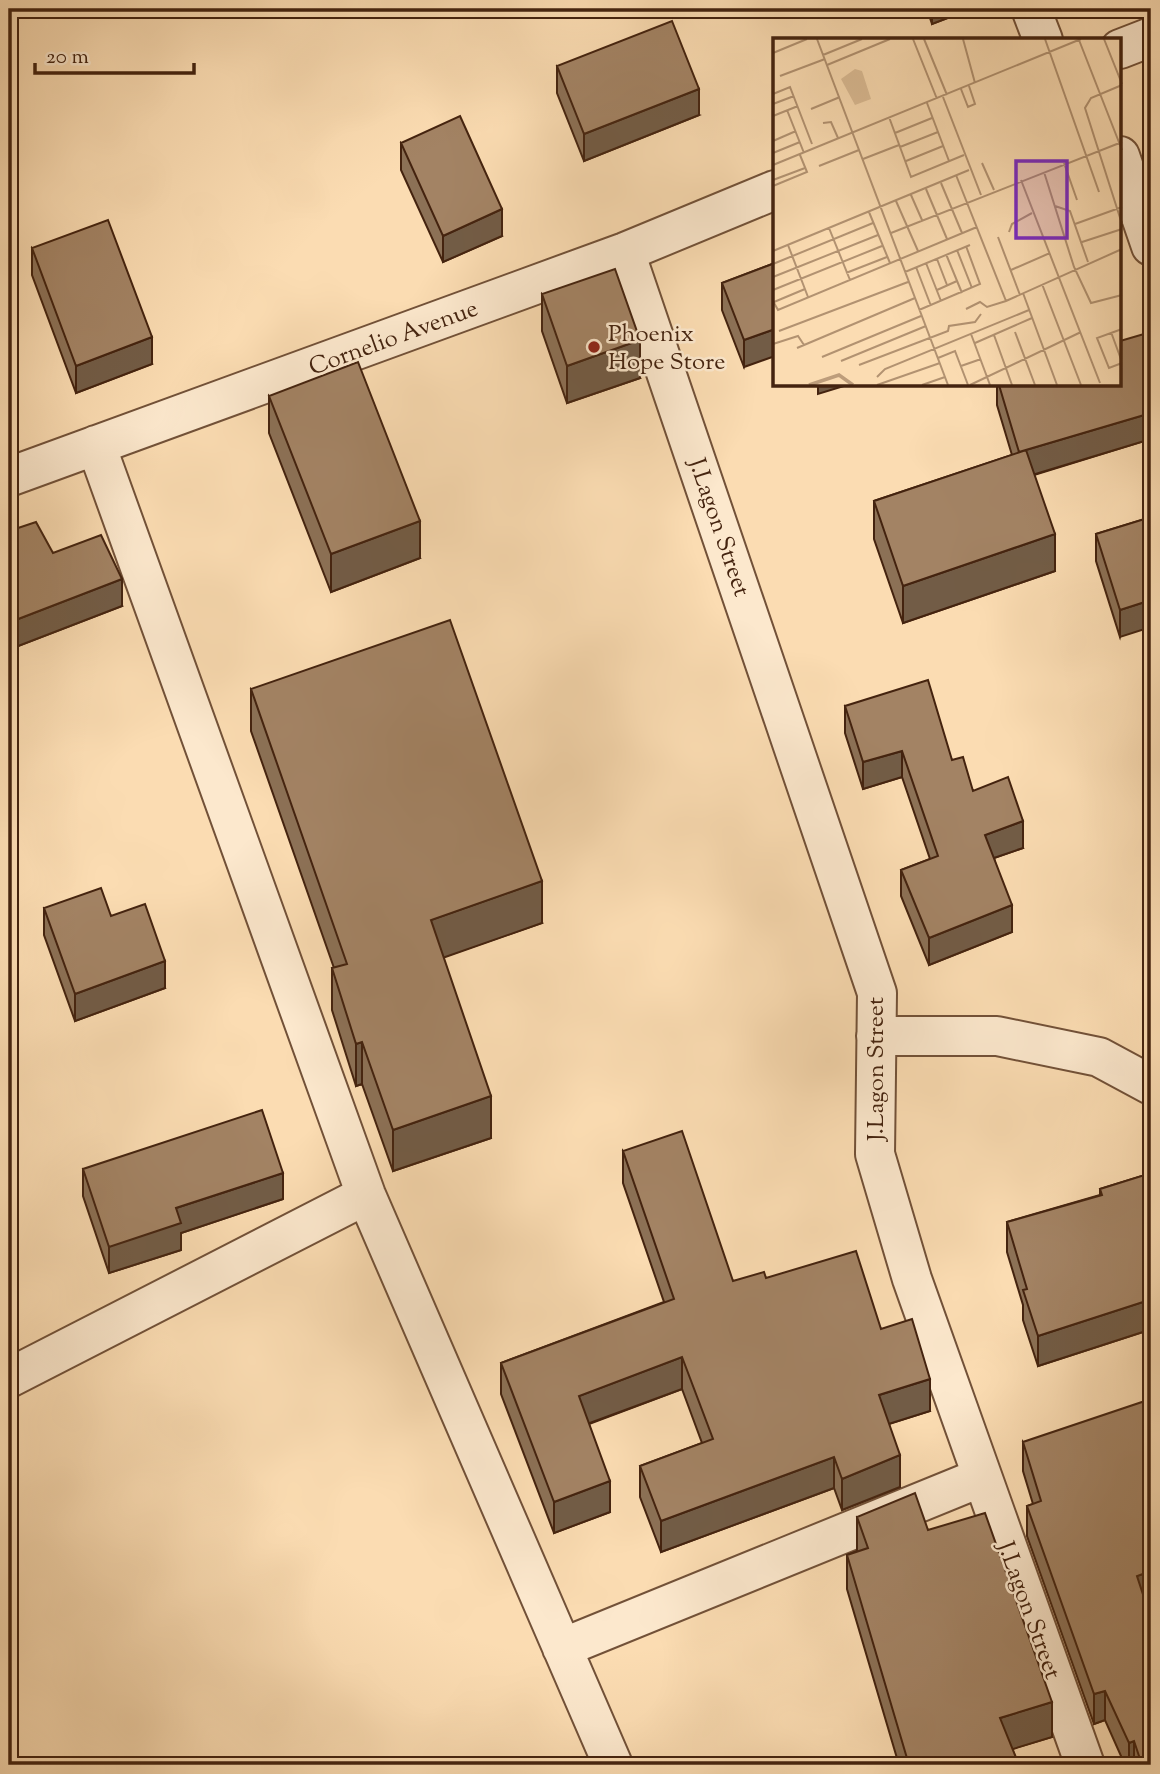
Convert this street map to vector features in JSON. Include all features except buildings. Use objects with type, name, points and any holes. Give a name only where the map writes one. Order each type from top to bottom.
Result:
[{"type":"street","points":[[1031,9],[1042,38]]},
{"type":"street","points":[[1122,48],[1151,37]]},
{"type":"street","points":[[1122,162],[1151,246]]},
{"type":"street","name":"Cornelio Avenue","points":[[9,477],[625,252],[773,191]]},
{"type":"street","name":"J.Lagon Street","points":[[625,252],[870,969],[877,993],[875,1154],[912,1279],[1086,1765]]},
{"type":"street","points":[[96,445],[366,1195],[613,1765]]},
{"type":"street","points":[[876,1035],[997,1036],[1099,1057],[1151,1085]]},
{"type":"street","points":[[9,1378],[366,1195]]},
{"type":"street","points":[[562,1648],[982,1477]]},
{"type":"place","name":"Phoenix Hope Store","points":[[594,347]]}]
